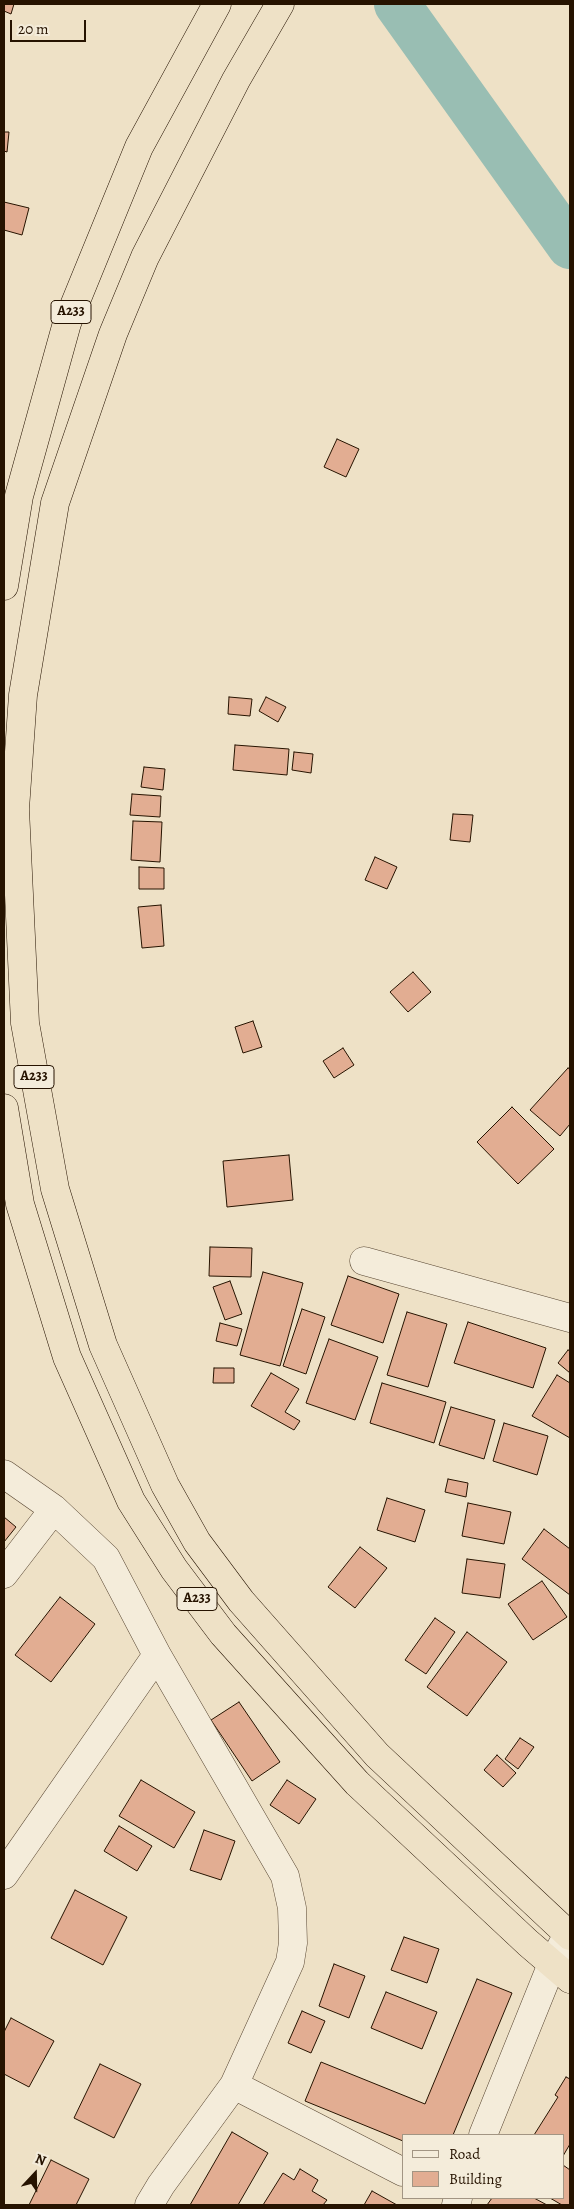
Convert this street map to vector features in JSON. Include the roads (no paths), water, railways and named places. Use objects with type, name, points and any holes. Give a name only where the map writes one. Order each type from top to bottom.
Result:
[{"type":"highway","name":"A233","points":[[4,586],[20,496],[67,324],[139,147],[217,4]]},
{"type":"highway","name":"A233","points":[[280,4],[236,80],[145,257],[113,334],[55,503],[23,695],[15,810],[24,1023],[55,1190],[104,1345],[166,1484],[197,1542],[241,1601],[377,1755],[569,1935]]},
{"type":"highway","name":"A233","points":[[4,1108],[20,1204],[67,1357],[136,1508],[174,1569],[223,1634],[358,1783],[528,1943],[561,1971]]},
{"type":"street","points":[[364,1261],[570,1318]]},
{"type":"street","points":[[4,1474],[54,1509],[106,1558],[157,1655],[285,1876],[292,1908],[293,1944],[290,1962],[234,2085],[161,2185],[149,2205]]},
{"type":"street","points":[[4,1574],[54,1509]]},
{"type":"street","points":[[4,1875],[157,1655]]},
{"type":"street","points":[[483,2134],[561,1971],[569,1935]]},
{"type":"street","points":[[234,2085],[402,2171]]},
{"type":"waterway","points":[[397,4],[570,246]]}]
